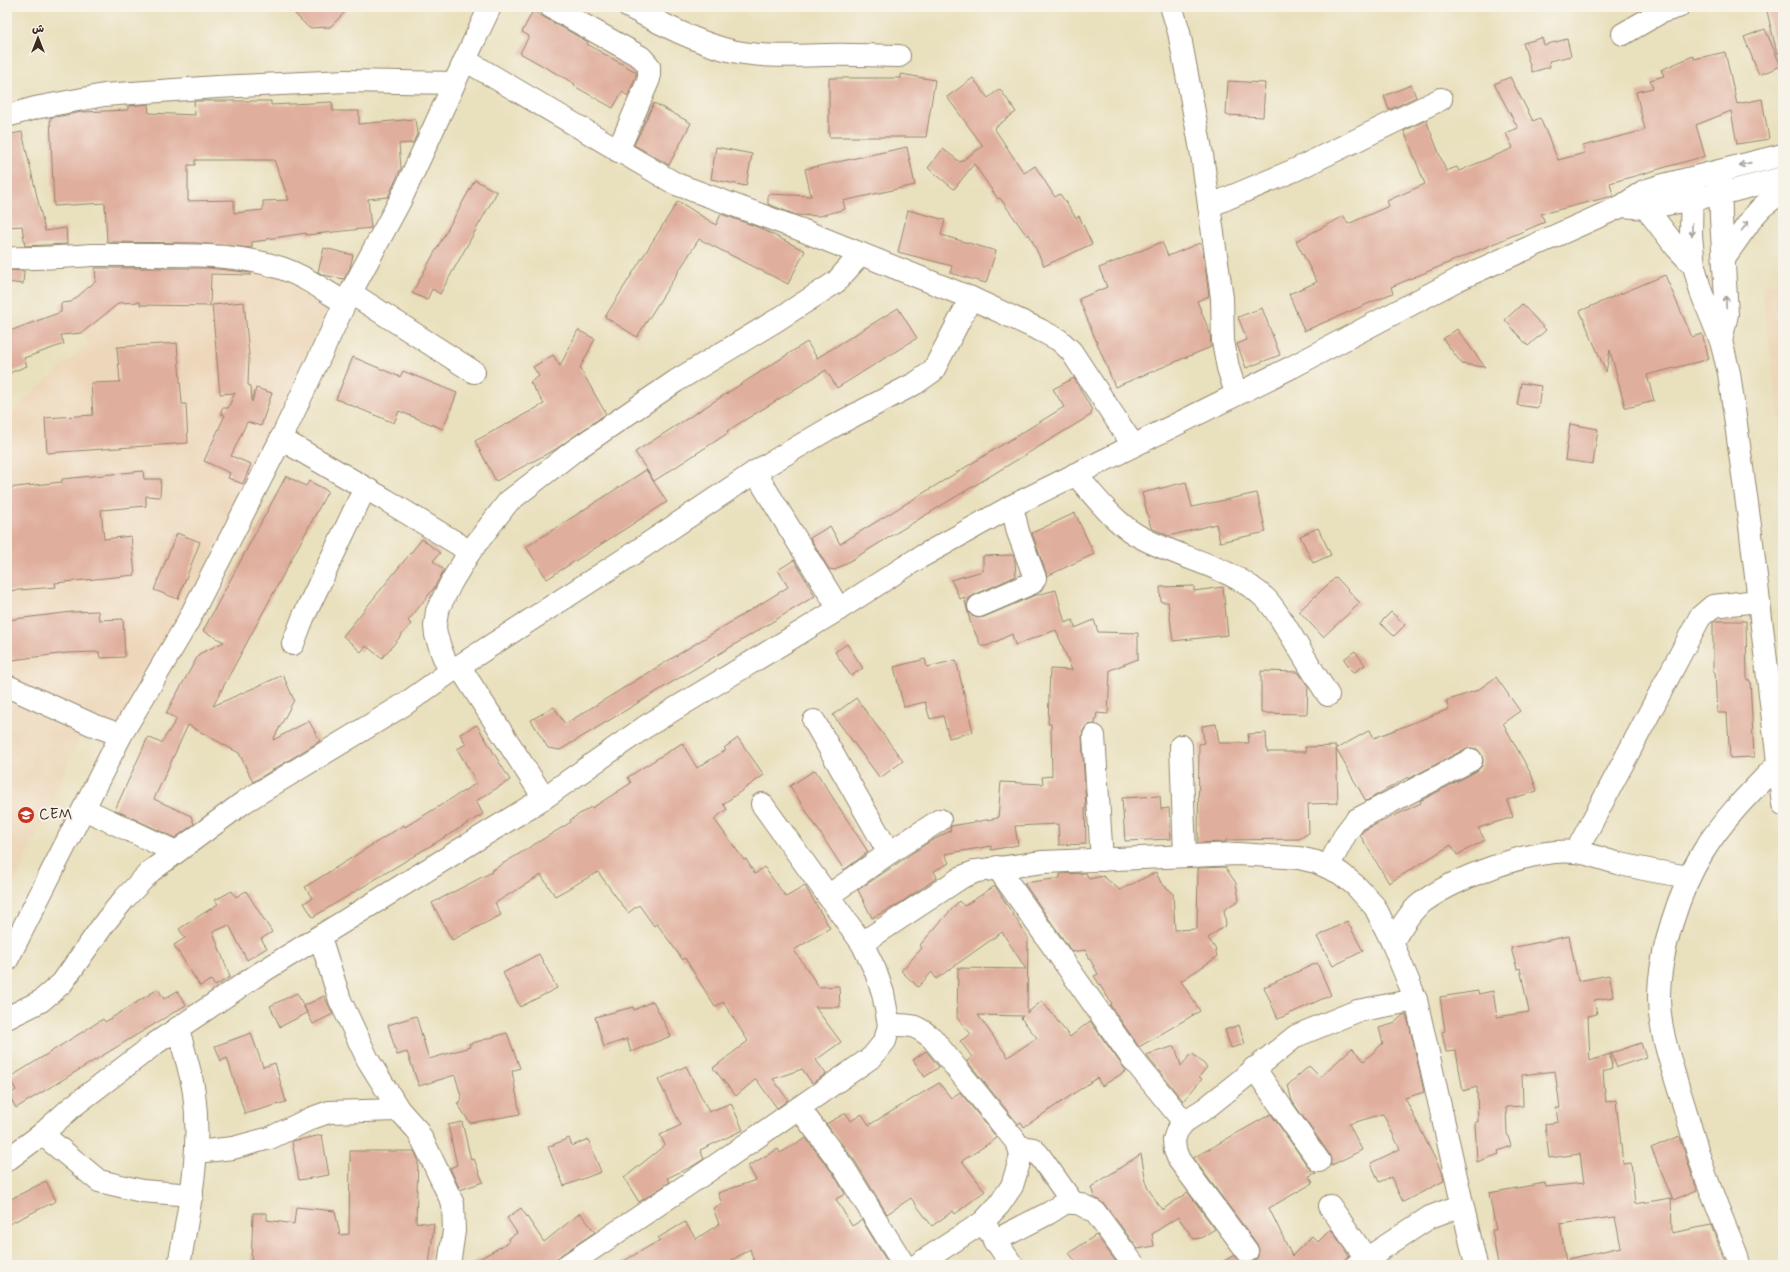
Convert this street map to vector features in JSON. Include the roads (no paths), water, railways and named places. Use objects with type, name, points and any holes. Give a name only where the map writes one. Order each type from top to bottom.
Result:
[{"type":"street","points":[[7,960],[121,735],[186,624],[281,439],[348,298],[401,199],[464,60],[490,7]]},
{"type":"street","points":[[551,7],[641,57],[649,66],[650,72],[648,83],[618,151]]},
{"type":"street","points":[[629,7],[684,34],[722,49],[736,52],[768,56],[899,56]]},
{"type":"street","points":[[1623,34],[1661,12],[1678,7]]},
{"type":"street","points":[[1172,9],[1179,32],[1202,155],[1222,298],[1223,341],[1228,368],[1236,394]]},
{"type":"street","points":[[464,60],[676,184],[861,254],[971,298],[1040,330],[1063,344],[1071,351],[1133,444]]},
{"type":"street","points":[[7,116],[35,108],[104,95],[217,87],[346,81],[454,83]]},
{"type":"street","points":[[1210,206],[1297,169],[1441,100]]},
{"type":"street","points":[[7,1160],[42,1134],[84,1098],[178,1028],[257,975],[544,798],[645,727],[839,609],[917,559],[1012,506],[1133,444],[1292,367],[1459,280],[1622,206],[1644,191],[1692,177],[1783,155]]},
{"type":"street","points":[[1720,170],[1726,314],[1722,340]]},
{"type":"street","points":[[1692,177],[1691,235],[1694,266],[1705,304],[1722,340],[1729,373],[1780,764],[1783,804]]},
{"type":"street","points":[[1622,206],[1646,208],[1720,194],[1783,178]]},
{"type":"street","points":[[1724,258],[1746,224],[1762,207],[1783,191]]},
{"type":"street","points":[[1646,208],[1676,247],[1694,266]]},
{"type":"street","points":[[544,798],[455,669],[442,653],[435,626],[438,612],[452,581],[469,553],[508,502],[569,455],[676,381],[777,320],[836,282],[861,254]]},
{"type":"street","points":[[7,258],[38,259],[91,256],[174,255],[227,258],[259,262],[282,269],[348,298],[474,372]]},
{"type":"street","points":[[7,1018],[34,1005],[50,994],[62,983],[106,921],[125,898],[151,871],[244,802],[405,704],[455,669],[631,555],[754,472],[830,428],[907,389],[925,377],[933,371],[971,298]]},
{"type":"street","points":[[281,439],[314,460],[365,488],[458,544],[469,553]]},
{"type":"street","points":[[754,472],[839,609]]},
{"type":"street","points":[[1075,474],[1119,522],[1134,533],[1150,542],[1223,571],[1244,582],[1266,600],[1277,612],[1328,695]]},
{"type":"street","points":[[293,644],[303,618],[365,488]]},
{"type":"street","points":[[979,606],[1032,583],[1035,578],[1018,532],[1012,506]]},
{"type":"street","points":[[1576,852],[1700,617],[1713,606],[1758,601]]},
{"type":"street","points":[[7,686],[93,725],[121,735]]},
{"type":"street","points":[[814,721],[889,853]]},
{"type":"street","points":[[1094,736],[1102,860]]},
{"type":"street","points":[[1181,746],[1185,856]]},
{"type":"street","points":[[1328,867],[1346,833],[1356,820],[1471,760]]},
{"type":"street","points":[[1739,1265],[1702,1163],[1665,1042],[1659,998],[1667,937],[1689,877],[1704,851],[1736,808],[1780,764]]},
{"type":"street","points":[[568,1265],[705,1173],[872,1057],[885,1041],[889,1025],[883,993],[875,970],[862,944],[762,804]]},
{"type":"street","points":[[84,809],[176,852]]},
{"type":"street","points":[[828,896],[889,853],[940,820]]},
{"type":"street","points":[[1392,942],[1418,906],[1436,893],[1467,877],[1515,860],[1552,852],[1576,852],[1633,867],[1689,877]]},
{"type":"street","points":[[862,944],[962,877],[977,871],[997,867],[1044,862],[1238,854],[1299,858],[1328,867],[1340,873],[1356,886],[1375,907],[1392,942],[1416,1000],[1476,1265]]},
{"type":"street","points":[[997,867],[1131,1057],[1184,1122]]},
{"type":"street","points":[[320,937],[340,1000],[368,1060],[399,1110],[417,1130],[453,1204],[454,1231],[449,1265]]},
{"type":"street","points":[[1247,1251],[1179,1160],[1175,1150],[1174,1140],[1177,1131],[1184,1122],[1206,1108],[1254,1068],[1296,1036],[1357,1011],[1416,1000]]},
{"type":"street","points":[[889,1025],[911,1025],[919,1028],[932,1038],[1019,1147],[1019,1163],[1012,1186],[999,1205],[983,1222],[916,1265]]},
{"type":"street","points":[[178,1028],[194,1091],[198,1126],[192,1195],[179,1265]]},
{"type":"street","points":[[1254,1068],[1319,1160]]},
{"type":"street","points":[[799,1108],[844,1168],[904,1265]]},
{"type":"street","points":[[196,1152],[233,1148],[255,1143],[279,1135],[312,1118],[329,1112],[399,1110]]},
{"type":"street","points":[[42,1134],[98,1181],[142,1191],[192,1195]]},
{"type":"street","points":[[1019,1147],[1033,1149],[1040,1155],[1073,1203]]},
{"type":"street","points":[[994,1241],[1049,1213],[1063,1204],[1080,1204],[1094,1212],[1134,1265]]},
{"type":"street","points":[[1330,1206],[1361,1262],[1430,1217],[1462,1205]]},
{"type":"street","points":[[983,1222],[994,1241],[1012,1265]]},
{"type":"place","name":"CEM","points":[[26,815]]}]
